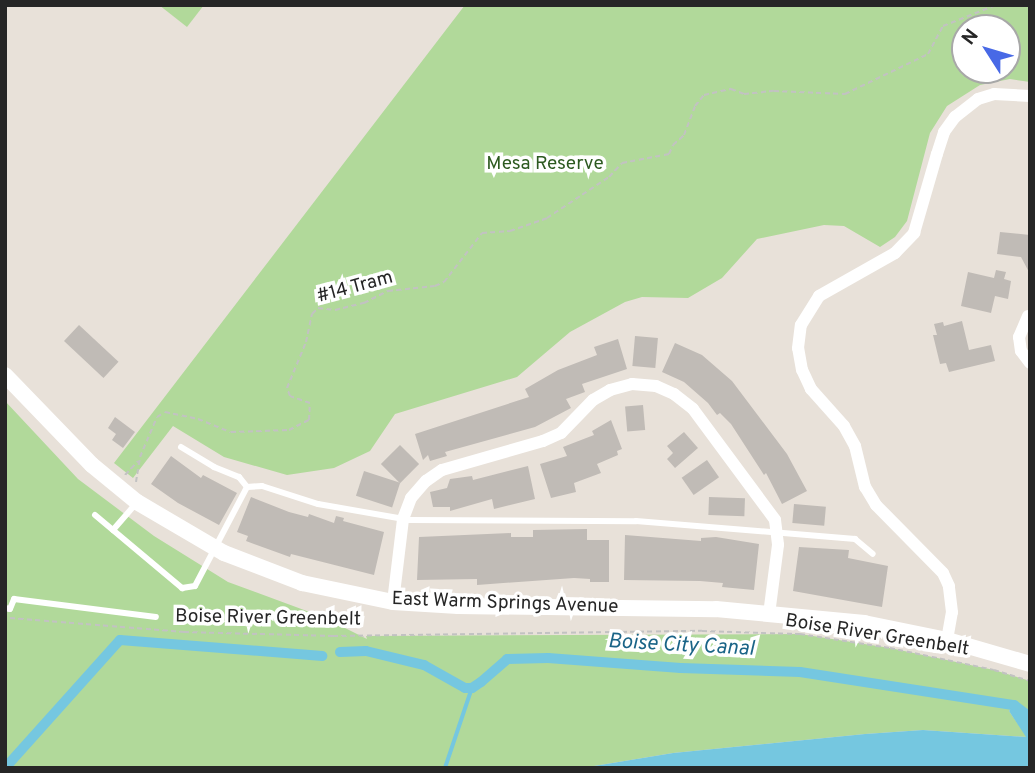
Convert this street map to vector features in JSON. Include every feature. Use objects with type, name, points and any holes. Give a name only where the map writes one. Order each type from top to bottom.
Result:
[{"type":"street","points":[[941,644],[952,612],[949,586],[943,573],[876,505],[865,487],[855,446],[844,426],[811,389],[802,370],[799,348],[801,326],[819,296],[895,253],[914,233],[944,132],[955,117],[978,99],[994,94],[1030,96]]},
{"type":"street","points":[[1028,316],[1019,337],[1021,351],[1030,363]]},
{"type":"street","name":"East Warm Springs Avenue","points":[[5,375],[61,435],[137,502],[217,550],[302,583],[393,602],[458,606],[675,607],[864,623],[1030,664]]},
{"type":"street","points":[[393,602],[403,519],[411,498],[426,481],[442,470],[552,437],[573,422],[593,400],[610,390],[632,384],[656,386],[674,394],[692,409],[768,507],[778,533],[769,614]]},
{"type":"lane","points":[[181,447],[214,467],[239,477],[247,487]]},
{"type":"lane","points":[[247,487],[262,486],[318,504],[403,519],[636,521],[856,539],[873,554]]},
{"type":"lane","points":[[95,515],[183,588],[195,586],[217,550],[247,487]]},
{"type":"lane","points":[[113,530],[137,502]]},
{"type":"lane","points":[[5,608],[10,609],[14,599],[156,617]]},
{"type":"path","name":"#14 Tram","points":[[136,483],[140,457],[156,417],[165,412],[198,419],[215,428],[231,432],[289,430],[303,424],[311,415],[310,403],[290,396],[286,388],[306,342],[315,311],[335,310],[364,303],[388,291],[436,286],[443,282],[482,233],[510,231],[547,218],[609,177],[622,163],[669,154],[673,145],[684,135],[692,112],[704,95],[731,89],[744,94],[774,91],[848,93],[928,54],[943,26],[996,5]]},
{"type":"path","name":"#14 Tram","points":[[117,486],[140,457]]},
{"type":"path","name":"Boise River Greenbelt","points":[[5,618],[184,632],[334,636],[702,631],[800,634],[933,657],[1030,681]]},
{"type":"path","points":[[933,657],[941,644]]},
{"type":"green space","points":[[159,5],[204,5],[187,27]]},
{"type":"green space","name":"Mesa Reserve","points":[[465,5],[1030,5],[1030,82],[1021,81],[1021,14],[951,14],[951,84],[985,84],[947,106],[930,133],[907,221],[895,237],[880,247],[844,226],[824,225],[757,239],[722,278],[688,298],[642,297],[625,302],[570,332],[517,377],[395,414],[370,451],[334,468],[287,475],[224,457],[173,426],[133,478],[114,463]]},
{"type":"green space","points":[[5,401],[78,479],[154,536],[228,582],[323,617],[367,639],[366,636],[800,634],[890,648],[994,670],[1030,681],[1030,710],[1015,705],[1009,711],[1027,737],[923,730],[865,734],[673,753],[582,768],[5,768]]},
{"type":"water","points":[[1014,705],[1030,710],[1030,768],[582,768],[673,753],[865,734],[923,730],[1026,737],[1009,711]]},
{"type":"building","points":[[1000,232],[1030,235],[1030,274],[1021,257],[997,254]]},
{"type":"building","points":[[996,270],[1006,272],[1004,279],[1011,281],[1008,299],[995,296],[991,313],[961,306],[968,272],[994,278]]},
{"type":"building","points":[[962,321],[969,350],[991,345],[995,361],[949,372],[946,363],[940,364],[933,335],[937,335],[934,324],[943,322],[944,326]]},
{"type":"building","points":[[79,325],[118,362],[103,378],[64,341]]},
{"type":"building","points":[[635,336],[658,338],[655,368],[632,366]]},
{"type":"building","points":[[618,339],[627,369],[582,384],[585,392],[566,399],[571,408],[535,427],[445,452],[447,456],[430,461],[428,455],[423,460],[415,434],[529,397],[525,389],[558,370],[597,355],[594,347]]},
{"type":"building","points":[[675,343],[702,355],[732,381],[787,454],[807,491],[782,504],[766,473],[764,475],[731,424],[720,413],[717,415],[708,403],[684,382],[662,372]]},
{"type":"building","points":[[643,405],[645,430],[627,431],[625,407]]},
{"type":"building","points":[[115,417],[135,432],[123,448],[112,440],[116,434],[108,428]]},
{"type":"building","points":[[611,420],[622,449],[617,451],[618,455],[597,464],[601,473],[574,483],[576,492],[551,498],[540,464],[567,456],[563,447],[594,435],[592,431]]},
{"type":"building","points":[[684,432],[698,448],[675,468],[667,459],[673,453],[667,446]]},
{"type":"building","points":[[400,445],[419,464],[400,483],[381,464]]},
{"type":"building","points":[[171,456],[201,478],[203,475],[237,493],[219,525],[178,503],[151,484]]},
{"type":"building","points":[[707,460],[719,477],[694,495],[682,478]]},
{"type":"building","points":[[528,466],[535,499],[494,509],[492,499],[450,511],[450,507],[433,507],[430,492],[447,488],[450,479],[472,476],[473,480]]},
{"type":"building","points":[[364,471],[400,483],[392,507],[356,496]]},
{"type":"building","points":[[251,497],[308,517],[309,514],[334,523],[336,516],[344,518],[343,521],[384,532],[374,575],[291,554],[290,557],[246,541],[248,536],[237,532]]},
{"type":"building","points":[[709,497],[745,498],[744,516],[708,515]]},
{"type":"building","points":[[794,504],[826,507],[824,526],[792,523]]},
{"type":"building","points":[[587,529],[587,540],[609,540],[609,582],[590,582],[590,579],[574,578],[477,585],[477,579],[417,580],[419,537],[511,533],[511,537],[533,537],[533,530]]},
{"type":"building","points":[[625,535],[701,541],[701,538],[716,537],[759,544],[754,590],[722,587],[723,583],[700,581],[624,580]]},
{"type":"building","points":[[799,547],[849,550],[848,558],[888,566],[882,607],[793,591]]},
{"type":"waterway","name":"Boise City Canal","points":[[5,768],[120,640],[322,656]]},
{"type":"waterway","name":"Boise City Canal","points":[[340,652],[366,651],[424,665],[465,688],[472,688],[481,682],[507,659],[548,658],[681,668],[800,672],[1014,705],[1030,717]]},
{"type":"waterway","points":[[445,768],[472,688]]}]
